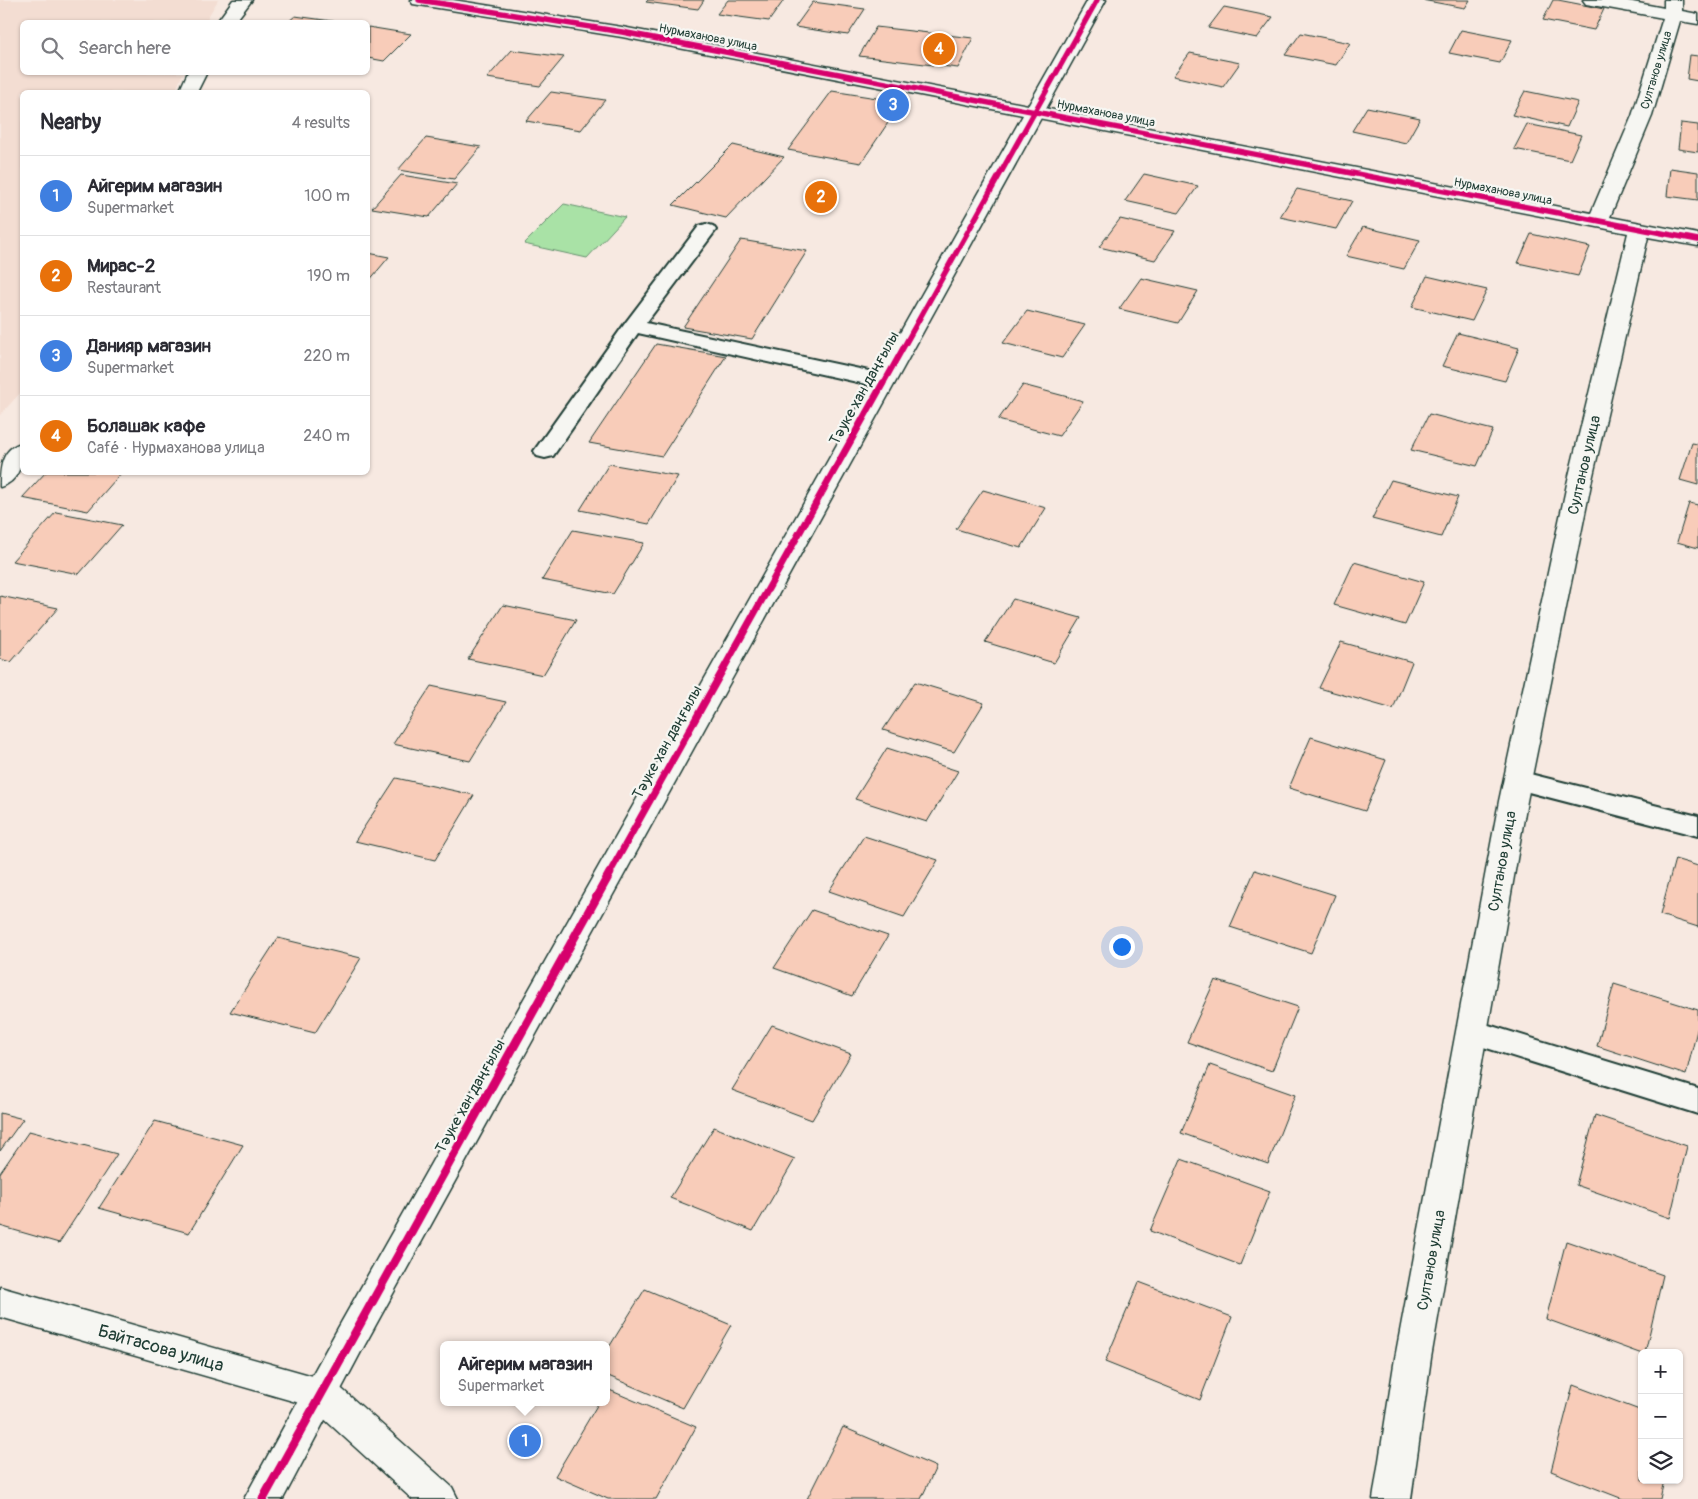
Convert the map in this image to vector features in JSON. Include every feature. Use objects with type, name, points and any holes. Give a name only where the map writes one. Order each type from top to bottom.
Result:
[{"type":"street","points":[[227,20],[243,0]]},
{"type":"street","name":"Нурмаханова улица","points":[[419,0],[622,32],[1698,240]]},
{"type":"street","name":"Тәуке хан даңғылы","points":[[263,1499],[1097,0]]},
{"type":"street","points":[[1592,0],[1673,7],[1698,19]]},
{"type":"street","name":"Султанов улица","points":[[1598,221],[1642,116],[1673,7]]},
{"type":"street","points":[[189,90],[196,75]]},
{"type":"street","name":"Султанов улица","points":[[1392,1499],[1413,1358],[1518,780],[1579,484],[1639,229]]},
{"type":"street","points":[[0,480],[20,453]]},
{"type":"street","name":"Байтасова улица","points":[[0,1302],[321,1393]]},
{"type":"street","points":[[321,1393],[439,1499]]},
{"type":"lane","points":[[545,451],[633,326],[706,230]]},
{"type":"lane","points":[[633,326],[884,381]]},
{"type":"lane","points":[[1518,780],[1698,826]]},
{"type":"lane","points":[[1472,1032],[1649,1085],[1698,1102]]},
{"type":"shaded area","points":[[0,0],[218,0],[206,20],[20,20],[20,75],[182,75],[176,90],[20,90],[20,393],[0,415]]},
{"type":"green space","points":[[564,204],[625,217],[587,258],[524,244]]},
{"type":"building","points":[[648,0],[704,0],[698,9],[646,2]]},
{"type":"building","points":[[728,0],[784,0],[769,21],[717,14]]},
{"type":"building","points":[[1422,0],[1470,0],[1465,8]]},
{"type":"building","points":[[1553,0],[1604,9],[1594,30],[1543,20]]},
{"type":"building","points":[[813,2],[865,9],[848,35],[795,27]]},
{"type":"building","points":[[1224,7],[1273,17],[1257,38],[1208,28]]},
{"type":"building","points":[[295,16],[324,20],[290,20]]},
{"type":"building","points":[[370,27],[411,34],[384,61],[370,58]]},
{"type":"building","points":[[876,27],[973,38],[958,68],[859,56]]},
{"type":"building","points":[[1461,30],[1512,40],[1500,63],[1449,53]]},
{"type":"building","points":[[1301,33],[1350,43],[1336,65],[1285,55]]},
{"type":"building","points":[[512,50],[564,57],[540,86],[487,78]]},
{"type":"building","points":[[1190,53],[1240,63],[1223,87],[1173,76]]},
{"type":"building","points":[[1690,55],[1698,56],[1698,81],[1687,79]]},
{"type":"building","points":[[832,91],[902,102],[861,163],[788,150]]},
{"type":"building","points":[[1525,91],[1578,102],[1567,127],[1512,115]]},
{"type":"building","points":[[551,92],[605,100],[581,130],[526,121]]},
{"type":"building","points":[[1367,107],[1420,118],[1406,143],[1352,131]]},
{"type":"building","points":[[1681,123],[1698,125],[1698,152],[1678,149]]},
{"type":"building","points":[[1527,124],[1581,135],[1570,160],[1514,149]]},
{"type":"building","points":[[426,138],[481,147],[454,179],[398,170]]},
{"type":"building","points":[[733,145],[784,157],[726,218],[673,205]]},
{"type":"building","points":[[1670,168],[1698,172],[1698,200],[1667,196]]},
{"type":"building","points":[[1144,174],[1198,186],[1179,213],[1125,201]]},
{"type":"building","points":[[401,175],[457,184],[429,217],[372,208]]},
{"type":"building","points":[[1297,189],[1352,201],[1336,229],[1280,217]]},
{"type":"building","points":[[1120,219],[1175,231],[1155,260],[1099,247]]},
{"type":"building","points":[[1363,227],[1420,240],[1404,269],[1346,256]]},
{"type":"building","points":[[1531,234],[1590,247],[1578,276],[1518,263]]},
{"type":"building","points":[[741,240],[807,251],[752,339],[683,327]]},
{"type":"building","points":[[370,253],[389,257],[370,280]]},
{"type":"building","points":[[1427,276],[1487,290],[1472,321],[1412,307]]},
{"type":"building","points":[[1141,278],[1198,291],[1178,323],[1119,309]]},
{"type":"building","points":[[1027,311],[1085,325],[1062,358],[1003,343]]},
{"type":"building","points":[[1458,333],[1519,348],[1505,381],[1442,366]]},
{"type":"building","points":[[656,344],[726,356],[662,456],[589,443]]},
{"type":"building","points":[[1023,385],[1083,401],[1059,436],[998,420]]},
{"type":"building","points":[[1429,414],[1493,430],[1477,466],[1411,450]]},
{"type":"building","points":[[1692,443],[1698,444],[1698,485],[1680,480]]},
{"type":"building","points":[[609,464],[678,476],[649,524],[580,510]]},
{"type":"building","points":[[43,475],[119,475],[88,511],[22,498]]},
{"type":"building","points":[[1391,480],[1458,497],[1441,537],[1372,519]]},
{"type":"building","points":[[983,490],[1046,508],[1021,548],[956,529]]},
{"type":"building","points":[[1689,503],[1698,505],[1698,548],[1677,542]]},
{"type":"building","points":[[56,512],[122,525],[79,574],[12,561]]},
{"type":"building","points":[[573,530],[644,543],[613,594],[542,580]]},
{"type":"building","points":[[1354,562],[1424,582],[1405,625],[1334,605]]},
{"type":"building","points":[[0,596],[58,608],[11,662],[0,659]]},
{"type":"building","points":[[1013,599],[1081,618],[1054,663],[985,642]]},
{"type":"building","points":[[503,605],[576,620],[543,675],[468,659]]},
{"type":"building","points":[[1341,642],[1412,662],[1393,709],[1319,688]]},
{"type":"building","points":[[915,682],[984,703],[954,752],[883,730]]},
{"type":"building","points":[[431,686],[506,702],[470,761],[393,744]]},
{"type":"building","points":[[1311,737],[1386,760],[1365,811],[1289,788]]},
{"type":"building","points":[[887,748],[958,771],[927,822],[855,799]]},
{"type":"building","points":[[396,778],[474,795],[435,860],[355,841]]},
{"type":"building","points":[[864,836],[938,860],[904,917],[829,891]]},
{"type":"building","points":[[1675,859],[1698,866],[1698,927],[1660,915]]},
{"type":"building","points":[[1255,870],[1335,895],[1311,953],[1230,927]]},
{"type":"building","points":[[812,910],[888,936],[852,996],[774,968]]},
{"type":"building","points":[[278,938],[361,958],[315,1033],[230,1012]]},
{"type":"building","points":[[1215,980],[1298,1007],[1272,1071],[1187,1042]]},
{"type":"building","points":[[1614,984],[1698,1010],[1698,1026],[1686,1075],[1597,1046]]},
{"type":"building","points":[[772,1025],[851,1054],[812,1120],[732,1090]]},
{"type":"building","points":[[1210,1065],[1295,1095],[1268,1164],[1181,1133]]},
{"type":"building","points":[[0,1113],[23,1119],[0,1151]]},
{"type":"building","points":[[1595,1115],[1687,1146],[1670,1218],[1576,1185]]},
{"type":"building","points":[[155,1121],[243,1145],[189,1233],[99,1208]]},
{"type":"building","points":[[714,1127],[795,1159],[753,1231],[670,1198]]},
{"type":"building","points":[[29,1131],[117,1154],[59,1243],[0,1226],[0,1173]]},
{"type":"building","points":[[1181,1159],[1270,1191],[1240,1265],[1150,1231]]},
{"type":"building","points":[[1566,1241],[1663,1275],[1646,1349],[1638,1349],[1638,1353],[1546,1319]]},
{"type":"building","points":[[1139,1282],[1232,1317],[1200,1400],[1105,1362]]},
{"type":"building","points":[[645,1289],[731,1325],[683,1408],[610,1377],[610,1346]]},
{"type":"building","points":[[1573,1385],[1638,1409],[1638,1484],[1663,1484],[1660,1499],[1623,1499],[1551,1471]]},
{"type":"building","points":[[610,1390],[696,1427],[656,1499],[608,1499],[555,1476],[597,1406],[610,1406]]},
{"type":"building","points":[[843,1427],[936,1467],[921,1499],[807,1499]]},
{"type":"cycle path","points":[[419,0],[622,32],[1698,240]]},
{"type":"cycle path","points":[[263,1499],[350,1339],[1097,0]]},
{"type":"place","name":"Болашак кафе","points":[[939,49]]},
{"type":"place","name":"Данияр магазин","points":[[893,105]]},
{"type":"place","name":"Мирас-2","points":[[821,197]]},
{"type":"place","name":"Айгерим магазин","points":[[525,1441]]}]
